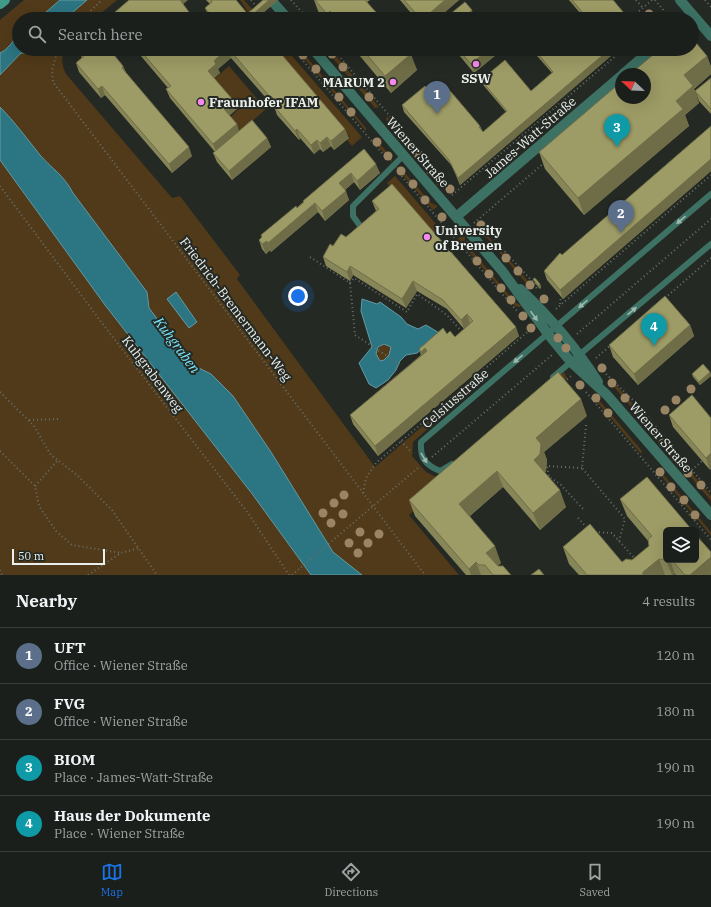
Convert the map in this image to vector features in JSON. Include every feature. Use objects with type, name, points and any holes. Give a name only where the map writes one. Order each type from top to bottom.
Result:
[{"type":"street","points":[[0,4],[5,0]]},
{"type":"street","points":[[271,0],[282,12]]},
{"type":"street","points":[[680,0],[687,12]]},
{"type":"street","points":[[699,25],[711,36]]},
{"type":"street","name":"Wiener Straße","points":[[319,56],[403,156],[460,214],[503,272],[533,326],[568,364],[607,395],[711,515]]},
{"type":"street","name":"James-Watt-Straße","points":[[630,68],[644,56]]},
{"type":"street","name":"James-Watt-Straße","points":[[460,214],[615,81]]},
{"type":"street","name":"Wiener Straße","points":[[503,272],[558,327],[581,354],[579,372]]},
{"type":"lane","points":[[363,230],[353,216],[353,206],[403,156]]},
{"type":"lane","name":"Celsiusstraße","points":[[425,462],[420,453],[421,442],[544,337],[558,327],[711,194]]},
{"type":"lane","points":[[547,382],[711,244]]},
{"type":"lane","points":[[425,462],[432,468],[440,471],[456,461]]},
{"type":"path","points":[[89,12],[102,0]]},
{"type":"path","points":[[251,0],[261,12]]},
{"type":"path","points":[[291,0],[302,12]]},
{"type":"path","points":[[636,0],[643,8]]},
{"type":"path","points":[[639,12],[654,0],[665,12]]},
{"type":"path","points":[[705,0],[711,7]]},
{"type":"path","name":"Friedrich-Bremermann-Weg","points":[[56,56],[52,70],[53,82],[425,575]]},
{"type":"path","points":[[299,56],[520,315]]},
{"type":"path","points":[[339,56],[440,175],[444,187]]},
{"type":"path","points":[[451,196],[616,56]]},
{"type":"path","points":[[473,224],[544,163]]},
{"type":"path","points":[[551,308],[554,311],[702,180],[711,175]]},
{"type":"path","name":"Kuhgrabenweg","points":[[0,186],[248,513],[291,575]]},
{"type":"path","points":[[447,192],[451,196],[460,214],[477,228],[490,233],[506,253],[534,283],[537,290]]},
{"type":"path","points":[[581,330],[711,219]]},
{"type":"path","points":[[310,257],[350,283]]},
{"type":"path","points":[[663,300],[711,258]]},
{"type":"path","points":[[401,365],[355,335],[350,283],[354,278],[407,312],[417,294],[447,315],[467,338]]},
{"type":"path","points":[[560,305],[561,296]]},
{"type":"path","points":[[363,493],[366,478],[376,463],[533,326],[568,364],[579,372]]},
{"type":"path","points":[[560,385],[579,372],[611,345]]},
{"type":"path","points":[[436,453],[548,358]]},
{"type":"path","points":[[603,372],[611,376],[637,404],[711,493]]},
{"type":"path","points":[[584,386],[588,396],[711,540]]},
{"type":"path","points":[[0,392],[34,426],[52,456],[77,475],[112,510],[157,575]]},
{"type":"path","points":[[29,420],[62,419]]},
{"type":"path","points":[[586,425],[582,468],[625,519],[619,541]]},
{"type":"path","points":[[0,451],[35,486],[39,506],[56,531],[72,545],[121,553]]},
{"type":"path","points":[[35,486],[58,460]]},
{"type":"path","points":[[692,470],[702,461]]},
{"type":"path","points":[[291,575],[335,540],[425,462]]},
{"type":"path","points":[[582,468],[547,466],[549,476],[560,484],[585,511]]},
{"type":"path","points":[[578,518],[591,532],[612,533],[640,564]]},
{"type":"path","points":[[88,575],[121,553],[139,548]]},
{"type":"path","points":[[0,570],[2,575]]},
{"type":"shaded area","points":[[24,0],[60,0],[46,12],[12,12],[12,43],[0,53],[0,20]]},
{"type":"shaded area","points":[[87,0],[117,0],[102,12],[73,12]]},
{"type":"shaded area","points":[[240,0],[244,0],[255,12],[248,12]]},
{"type":"shaded area","points":[[18,56],[63,56],[63,68],[66,74],[172,198],[180,196],[240,275],[237,279],[375,467],[487,370],[490,373],[413,442],[412,456],[426,472],[436,477],[564,372],[567,378],[409,515],[459,575],[362,575],[333,552],[271,452],[233,396],[211,374],[193,365],[180,349],[149,308],[147,292],[65,181],[40,155],[0,107],[0,75]],"holes":[[[176,293],[197,321],[189,328],[168,299]]]},
{"type":"shaded area","points":[[279,56],[292,56],[362,137],[352,146],[347,140],[350,137]]},
{"type":"shaded area","points":[[302,56],[306,56],[366,128],[366,131]]},
{"type":"shaded area","points":[[331,56],[336,56],[379,107],[375,108]]},
{"type":"shaded area","points":[[229,66],[266,109],[241,131],[229,118],[239,109],[213,80]]},
{"type":"shaded area","points":[[387,116],[439,178],[440,183],[438,186],[436,184],[436,179],[386,120]]},
{"type":"shaded area","points":[[372,139],[376,139],[391,157],[392,163]]},
{"type":"shaded area","points":[[0,160],[105,305],[253,495],[311,575],[0,575]]},
{"type":"shaded area","points":[[396,167],[400,167],[431,203],[438,206],[433,210]]},
{"type":"shaded area","points":[[395,176],[441,230],[433,237],[387,183]]},
{"type":"shaded area","points":[[480,232],[487,235],[529,282],[531,289],[487,238],[480,236]]},
{"type":"shaded area","points":[[460,236],[465,237],[465,242],[515,302],[522,306],[515,306],[458,239]]},
{"type":"shaded area","points":[[384,344],[391,347],[389,355],[384,360],[380,361],[376,354],[379,347]]},
{"type":"shaded area","points":[[612,380],[651,425],[647,426],[609,381]]},
{"type":"shaded area","points":[[594,394],[642,451],[641,454],[592,396]]},
{"type":"shaded area","points":[[662,438],[711,496],[711,501],[661,442]]},
{"type":"shaded area","points":[[658,468],[711,532],[711,536],[658,472]]},
{"type":"water","points":[[60,0],[87,0],[73,12],[46,12]]},
{"type":"water","points":[[12,43],[12,56],[18,56],[0,75],[0,53]]},
{"type":"water","points":[[0,107],[40,155],[65,181],[147,292],[149,308],[180,349],[193,365],[211,374],[233,396],[271,452],[333,552],[362,575],[311,575],[253,495],[105,305],[0,160]]},
{"type":"water","points":[[176,292],[197,322],[189,328],[167,299]]},
{"type":"water","points":[[362,299],[377,304],[380,302],[401,317],[407,324],[418,329],[426,325],[441,334],[417,353],[406,355],[400,361],[396,370],[388,380],[376,388],[369,384],[359,363],[372,347],[361,311]],"holes":[[[384,344],[391,347],[389,355],[384,360],[380,361],[376,354],[378,347]]]},
{"type":"building","points":[[129,0],[180,0],[189,12],[115,12]]},
{"type":"building","points":[[211,0],[236,0],[246,12],[208,12],[205,8],[212,2]]},
{"type":"building","points":[[263,0],[269,0],[256,12],[249,12]]},
{"type":"building","points":[[315,0],[365,0],[376,12],[330,11],[325,12]]},
{"type":"building","points":[[404,0],[445,0],[431,12],[415,12]]},
{"type":"building","points":[[572,0],[613,0],[623,12],[582,12]]},
{"type":"building","points":[[465,2],[472,10],[470,12],[453,12]]},
{"type":"building","points":[[699,46],[707,56],[684,75],[693,86],[676,101],[683,109],[578,198],[539,152],[615,87],[615,104],[651,104],[651,68],[637,68],[652,56],[699,56]]},
{"type":"building","points":[[84,56],[115,56],[123,66],[122,68],[189,147],[169,164],[102,86],[98,89],[76,63]]},
{"type":"building","points":[[145,56],[219,56],[214,61],[216,64],[208,71],[233,100],[224,109],[237,124],[213,144],[166,89],[171,86]]},
{"type":"building","points":[[235,56],[283,56],[345,129],[331,141],[327,137],[320,143],[317,140],[311,145],[297,129],[295,131],[274,106],[277,103],[271,96],[270,97]]},
{"type":"building","points":[[368,56],[409,56],[385,76]]},
{"type":"building","points":[[464,56],[481,56],[471,64]]},
{"type":"building","points":[[540,56],[602,56],[458,178],[449,160],[402,105],[425,86],[434,97],[446,86],[480,126],[479,127],[483,132],[507,111],[481,80],[505,60],[531,91],[553,72]]},
{"type":"building","points":[[711,78],[711,109],[695,91]]},
{"type":"building","points":[[252,120],[267,138],[229,171],[213,153]]},
{"type":"building","points":[[711,126],[711,159],[560,290],[544,271],[560,253],[562,255]]},
{"type":"building","points":[[364,149],[376,164],[357,181],[351,173],[339,183],[346,191],[322,211],[315,203],[268,243],[267,241],[262,244],[259,240],[262,237],[261,235],[296,206],[297,208],[304,202],[303,201]]},
{"type":"building","points":[[392,184],[516,327],[375,446],[350,415],[427,351],[425,348],[421,352],[419,349],[443,328],[447,334],[450,331],[455,337],[473,321],[467,314],[461,320],[443,300],[413,281],[402,299],[350,266],[347,272],[323,257],[330,244],[333,246],[341,234],[346,237],[379,209],[372,201]]},
{"type":"building","points":[[535,278],[540,284],[539,286],[533,279]]},
{"type":"building","points":[[665,296],[690,325],[634,374],[609,345]]},
{"type":"building","points":[[703,364],[710,372],[699,382],[692,374]]},
{"type":"building","points":[[558,372],[581,399],[536,438],[541,444],[540,454],[534,460],[560,490],[533,513],[497,471],[459,504],[495,546],[486,553],[498,566],[503,566],[511,575],[493,575],[485,565],[479,565],[476,562],[469,569],[409,500]]},
{"type":"building","points":[[692,395],[711,418],[711,453],[706,458],[669,415]]},
{"type":"building","points":[[647,477],[689,527],[663,527],[663,560],[659,559],[643,572],[643,575],[587,575],[563,547],[590,524],[622,562],[626,559],[632,560],[649,546],[648,539],[652,536],[620,499]]},
{"type":"building","points":[[699,538],[711,552],[711,557],[690,575],[685,575],[675,563],[699,563]]},
{"type":"building","points":[[539,569],[544,575],[531,575]]},
{"type":"place","name":"SSW","points":[[476,64]]},
{"type":"place","name":"MARUM 2","points":[[393,82]]},
{"type":"place","name":"Fraunhofer IFAM","points":[[201,102]]},
{"type":"place","name":"UFT","points":[[437,114]]},
{"type":"place","name":"BIOM","points":[[617,147]]},
{"type":"place","name":"FVG","points":[[621,233]]},
{"type":"place","name":"University of Bremen","points":[[427,237]]},
{"type":"place","name":"Haus der Dokumente","points":[[654,346]]},
{"type":"water label","name":"Kuhgraben","points":[[177,345]]}]
